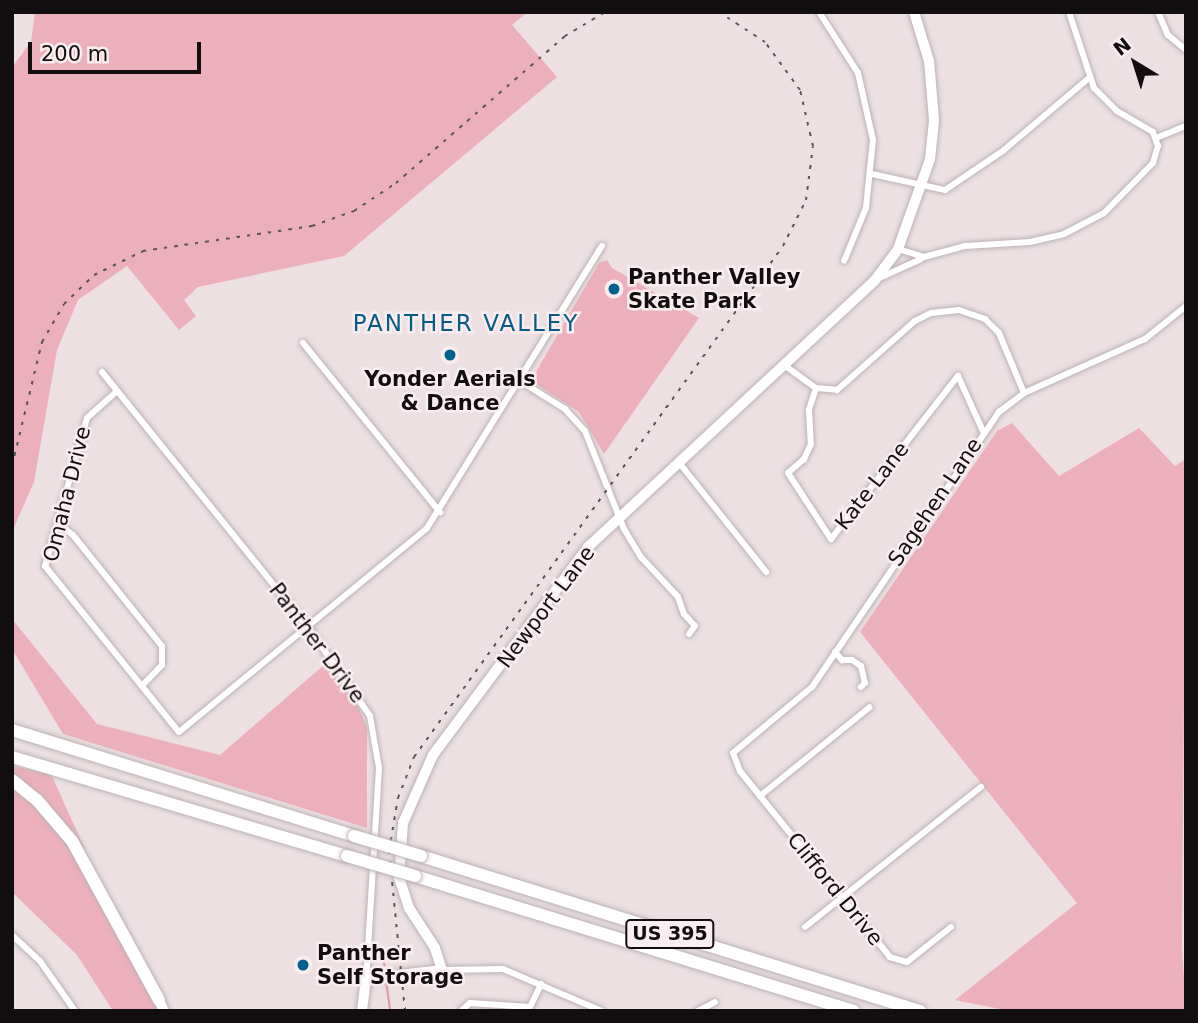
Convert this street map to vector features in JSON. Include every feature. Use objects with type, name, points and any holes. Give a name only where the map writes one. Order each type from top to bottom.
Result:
[{"type":"highway","name":"US 395","points":[[12,730],[85,750],[920,1011]]},
{"type":"highway","name":"US 395","points":[[12,757],[97,779],[854,1011]]},
{"type":"highway","points":[[12,780],[50,812],[72,841],[162,1005]]},
{"type":"street","points":[[819,12],[842,42],[863,89],[871,122],[872,174],[861,223],[844,261]]},
{"type":"street","name":"Newport Lane","points":[[442,970],[435,948],[402,890],[400,837],[408,805],[430,760],[588,547],[681,465],[875,280],[898,249],[922,186],[932,140],[933,101],[929,61],[914,12]]},
{"type":"street","points":[[875,280],[924,257],[965,246],[1030,242],[1078,228],[1114,204],[1153,163],[1156,138],[1149,127],[1108,104],[1089,78],[1069,12]]},
{"type":"street","points":[[1158,12],[1168,35],[1186,50]]},
{"type":"street","points":[[872,174],[940,191],[950,187],[1004,150],[1089,78]]},
{"type":"street","points":[[1156,138],[1186,126]]},
{"type":"street","points":[[306,624],[388,563],[440,512],[602,246]]},
{"type":"street","points":[[898,249],[924,257]]},
{"type":"street","name":"Sagehen Lane","points":[[733,753],[805,695],[983,431],[1024,393],[1145,339],[1186,306]]},
{"type":"street","points":[[784,365],[816,388],[843,387],[915,321],[950,310],[976,315],[999,333],[1024,393]]},
{"type":"street","points":[[303,343],[440,512]]},
{"type":"street","name":"Panther Drive","points":[[102,372],[306,624],[362,699],[377,740],[366,979],[362,1011]]},
{"type":"street","name":"Kate Lane","points":[[816,388],[808,410],[811,444],[804,459],[788,474],[831,539],[958,376],[983,431]]},
{"type":"street","points":[[520,381],[565,409],[586,431],[622,519],[641,557],[678,597],[684,614],[695,626],[689,634]]},
{"type":"street","name":"Omaha Drive","points":[[116,392],[87,418],[60,525],[46,566],[179,732],[257,669],[306,624]]},
{"type":"street","points":[[681,465],[766,572]]},
{"type":"street","points":[[60,525],[73,535],[162,646],[162,665],[142,686]]},
{"type":"street","points":[[835,652],[842,660],[852,660],[861,666],[865,683],[861,687]]},
{"type":"street","points":[[760,796],[870,707]]},
{"type":"street","name":"Clifford Drive","points":[[733,753],[737,768],[890,957],[902,961],[951,927]]},
{"type":"street","points":[[805,927],[981,786]]},
{"type":"street","points":[[12,935],[40,961],[75,1011]]},
{"type":"street","points":[[366,979],[491,967],[541,984],[602,1011]]},
{"type":"street","points":[[461,1011],[470,1003],[529,1009],[541,984]]},
{"type":"street","points":[[698,1011],[715,1002]]},
{"type":"shaded area","points":[[35,12],[528,12],[512,25],[557,77],[344,256],[198,287],[184,300],[196,316],[179,330],[127,266],[78,300],[57,350],[34,482],[12,532],[12,67],[31,42]]},
{"type":"shaded area","points":[[607,260],[612,268],[699,318],[604,454],[579,412],[536,384],[533,377],[599,263]]},
{"type":"shaded area","points":[[1012,423],[1059,476],[1139,428],[1175,466],[1186,459],[1182,946],[1186,1011],[1010,1011],[955,1000],[1077,903],[860,632],[997,431]]},
{"type":"shaded area","points":[[12,619],[97,724],[220,755],[324,665],[356,702],[367,727],[367,828],[63,734],[12,649]]},
{"type":"shaded area","points":[[12,766],[51,774],[158,1011],[113,1011],[77,955],[12,892]]},
{"type":"waterway","points":[[384,962],[385,971]]},
{"type":"waterway","points":[[386,981],[390,1011]]},
{"type":"railway","points":[[12,466],[42,342],[64,304],[94,275],[143,251],[312,226],[354,211],[396,183],[565,36],[605,12]]},
{"type":"railway","points":[[405,1011],[389,851],[398,798],[414,757],[783,246],[806,200],[813,146],[800,90],[765,42],[719,12]]},
{"type":"place","name":"Panther Valley Skate Park","points":[[614,289]]},
{"type":"place","name":"Yonder Aerials & Dance","points":[[450,355]]},
{"type":"place","name":"Panther Self Storage","points":[[303,965]]},
{"type":"district","name":"PANTHER VALLEY","points":[[466,323]]}]
